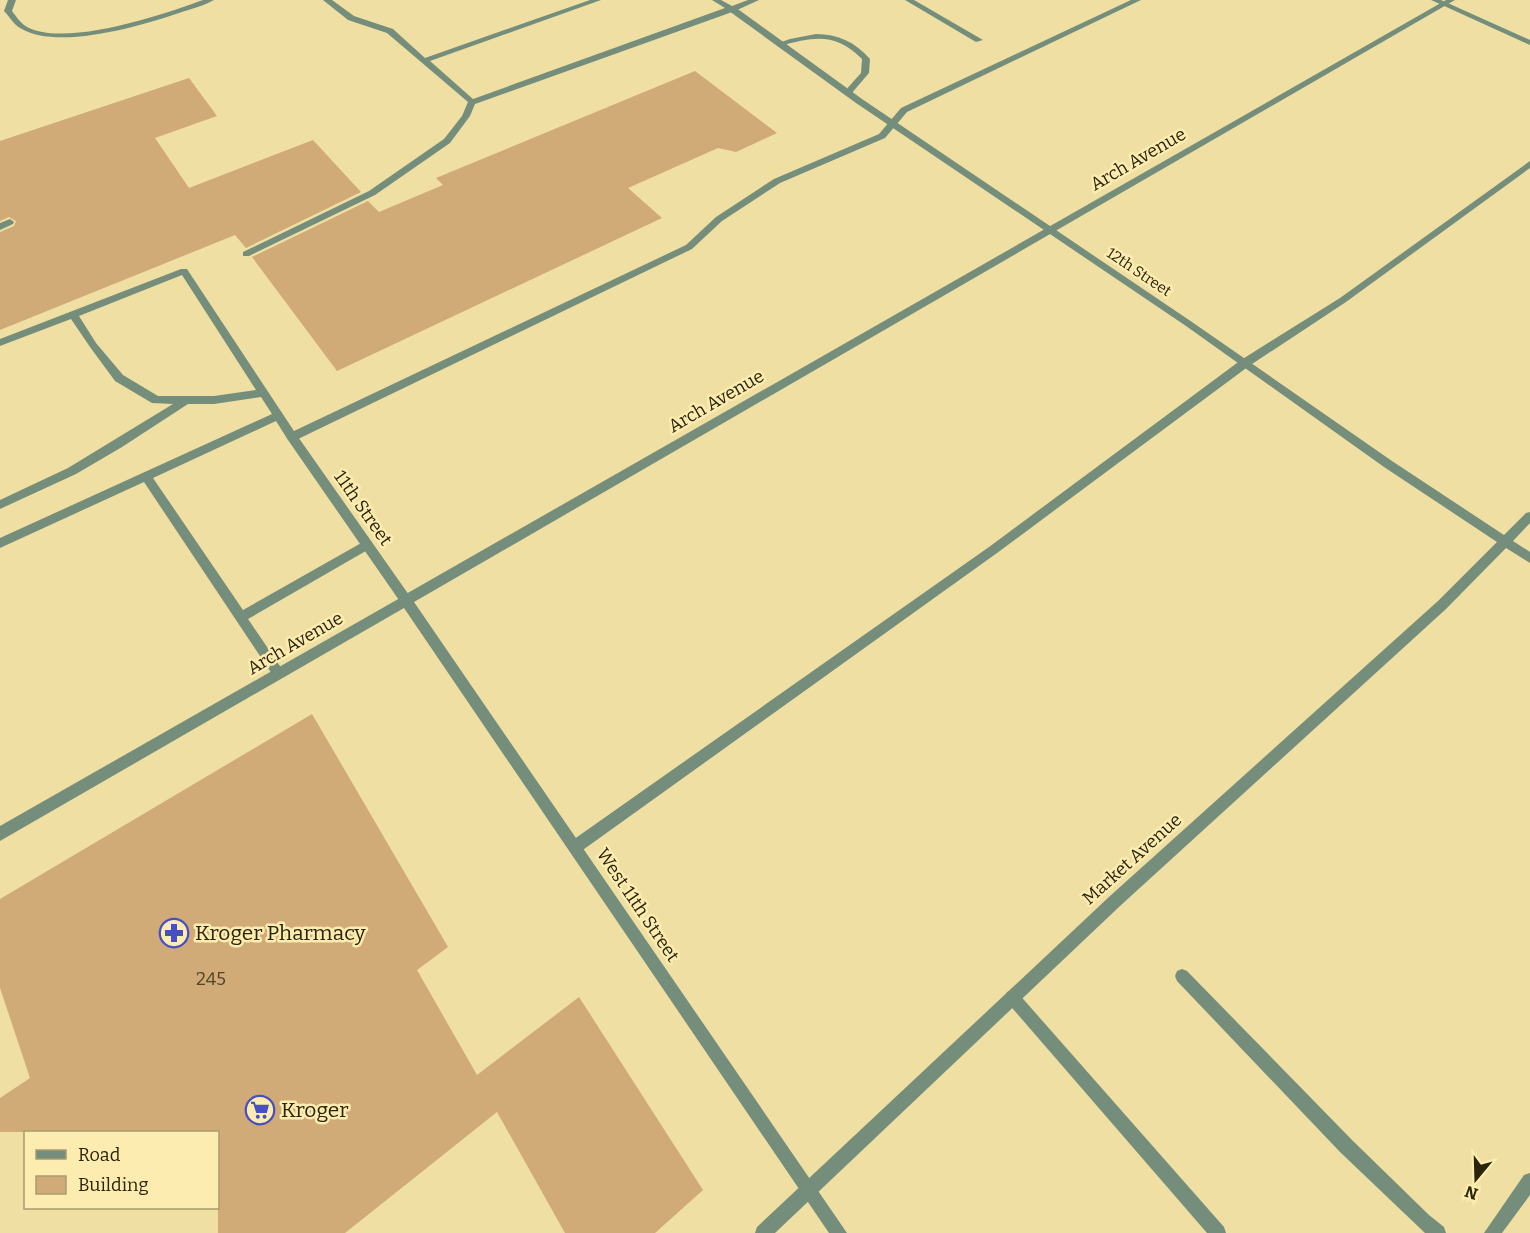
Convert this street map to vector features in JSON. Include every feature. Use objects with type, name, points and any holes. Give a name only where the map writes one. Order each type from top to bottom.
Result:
[{"type":"street","points":[[12,0],[8,11],[12,20],[22,27],[51,34],[73,35],[135,24],[210,0]]},
{"type":"street","points":[[327,0],[351,18],[390,30],[472,102]]},
{"type":"street","points":[[426,60],[568,7],[597,0]]},
{"type":"street","name":"12th Street","points":[[716,0],[732,9],[893,124],[1245,363],[1388,464],[1530,558]]},
{"type":"street","points":[[246,254],[372,193],[447,141],[466,116],[472,102],[755,0]]},
{"type":"street","points":[[909,0],[979,40]]},
{"type":"street","points":[[292,437],[689,247],[719,219],[777,182],[882,135],[904,110],[1137,0]]},
{"type":"street","points":[[1443,1],[1530,43]]},
{"type":"street","name":"Arch Avenue","points":[[0,834],[1050,230],[1443,1]]},
{"type":"street","points":[[780,44],[803,36],[827,36],[854,45],[866,59],[864,73],[848,92]]},
{"type":"street","points":[[575,847],[993,550],[1245,363],[1343,300],[1530,164]]},
{"type":"street","points":[[0,227],[10,222]]},
{"type":"street","name":"11th Street","points":[[73,314],[184,271],[262,393],[405,599]]},
{"type":"street","points":[[0,343],[73,314],[93,345],[119,378],[156,400],[213,400],[262,393]]},
{"type":"street","points":[[0,505],[28,494],[141,430],[186,400]]},
{"type":"street","points":[[0,543],[278,416]]},
{"type":"street","points":[[146,476],[278,673]]},
{"type":"street","name":"Market Avenue","points":[[763,1233],[1124,893],[1442,605],[1530,516]]},
{"type":"street","points":[[241,617],[367,545]]},
{"type":"street","name":"West 11th Street","points":[[405,599],[839,1233]]},
{"type":"street","points":[[1182,976],[1346,1146],[1438,1233]]},
{"type":"street","points":[[1012,997],[1218,1233]]},
{"type":"street","points":[[1492,1233],[1530,1181]]},
{"type":"building","points":[[695,71],[777,133],[736,152],[718,148],[628,188],[662,218],[337,371],[252,257],[368,201],[379,212],[443,185],[436,178]]},
{"type":"building","points":[[189,78],[217,116],[155,138],[189,188],[313,140],[361,192],[246,248],[235,235],[0,330],[0,232],[14,226],[16,221],[9,217],[0,221],[0,141]]},
{"type":"building","points":[[312,714],[448,947],[417,970],[477,1075],[579,997],[703,1190],[655,1233],[565,1233],[497,1112],[345,1233],[218,1233],[219,1131],[0,1132],[0,1098],[30,1078],[0,988],[0,899]]},
{"type":"place","name":"Kroger Pharmacy","points":[[174,933]]},
{"type":"place","name":"Kroger","points":[[260,1110]]}]
